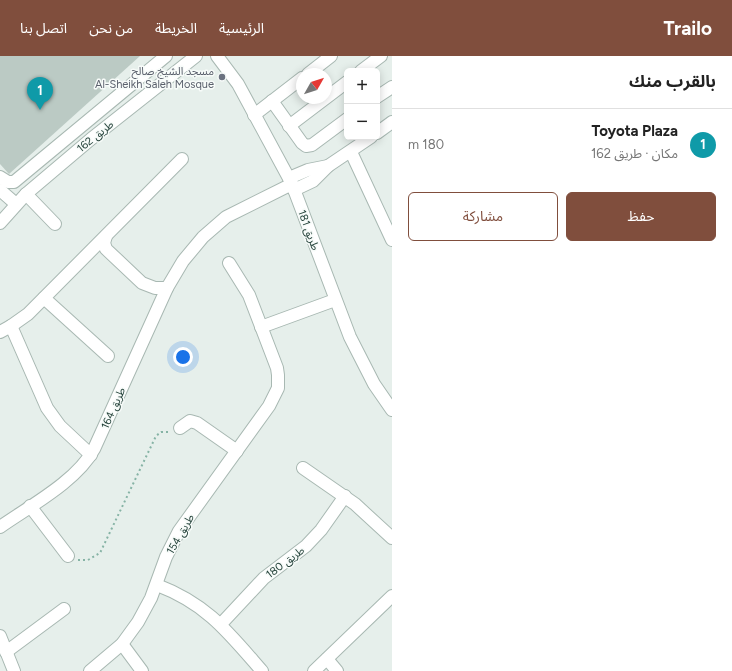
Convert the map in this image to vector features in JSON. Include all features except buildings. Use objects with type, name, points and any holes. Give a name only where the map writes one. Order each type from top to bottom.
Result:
[{"type":"street","name":"طريق 162","points":[[0,222],[26,194],[196,56]]},
{"type":"street","name":"طريق 181","points":[[217,56],[238,84],[292,184],[350,337],[374,384],[392,410]]},
{"type":"street","points":[[316,68],[331,56]]},
{"type":"street","points":[[365,68],[381,56]]},
{"type":"street","points":[[0,178],[8,182],[14,182],[163,57]]},
{"type":"street","points":[[135,81],[147,95]]},
{"type":"street","points":[[254,115],[296,83]]},
{"type":"street","points":[[289,126],[344,84]]},
{"type":"street","points":[[380,95],[392,86]]},
{"type":"street","points":[[272,101],[302,143],[309,146],[344,121]]},
{"type":"street","points":[[380,131],[392,122]]},
{"type":"street","points":[[367,140],[351,152],[392,240]]},
{"type":"street","name":"طريق 164","points":[[0,527],[72,477],[91,455],[167,288],[193,249],[220,222],[239,209],[292,184],[308,170],[328,166],[351,152]]},
{"type":"street","points":[[0,332],[28,314],[182,159]]},
{"type":"street","points":[[0,190],[16,204]]},
{"type":"street","points":[[26,194],[55,224]]},
{"type":"street","points":[[106,236],[104,243],[106,249],[142,283],[155,288],[167,288]]},
{"type":"street","name":"طريق 154","points":[[90,671],[122,644],[145,612],[174,539],[269,406],[278,388],[278,375],[261,327],[245,287],[229,263]]},
{"type":"street","points":[[44,298],[108,356]]},
{"type":"street","points":[[261,327],[336,300]]},
{"type":"street","points":[[11,326],[47,408],[60,426],[91,455]]},
{"type":"street","points":[[180,428],[190,421],[197,423],[237,451]]},
{"type":"street","points":[[303,468],[314,477],[344,496],[392,538]]},
{"type":"street","name":"طريق 180","points":[[221,624],[264,578],[306,546],[321,530],[344,496]]},
{"type":"street","points":[[30,506],[68,556]]},
{"type":"street","points":[[157,585],[192,601],[221,624],[262,671]]},
{"type":"street","points":[[314,671],[392,596]]},
{"type":"street","points":[[6,652],[64,609]]},
{"type":"street","points":[[0,636],[14,671]]},
{"type":"street","points":[[122,644],[142,671]]},
{"type":"street","points":[[327,659],[337,671]]},
{"type":"path","points":[[68,556],[79,560],[88,560],[100,553],[156,436],[161,432],[174,431],[180,428]]},
{"type":"place","name":"مسجد الشيخ صالح Al-Sheikh Saleh Mosque","points":[[222,77]]},
{"type":"place","name":"Toyota Plaza","points":[[40,110]]}]
